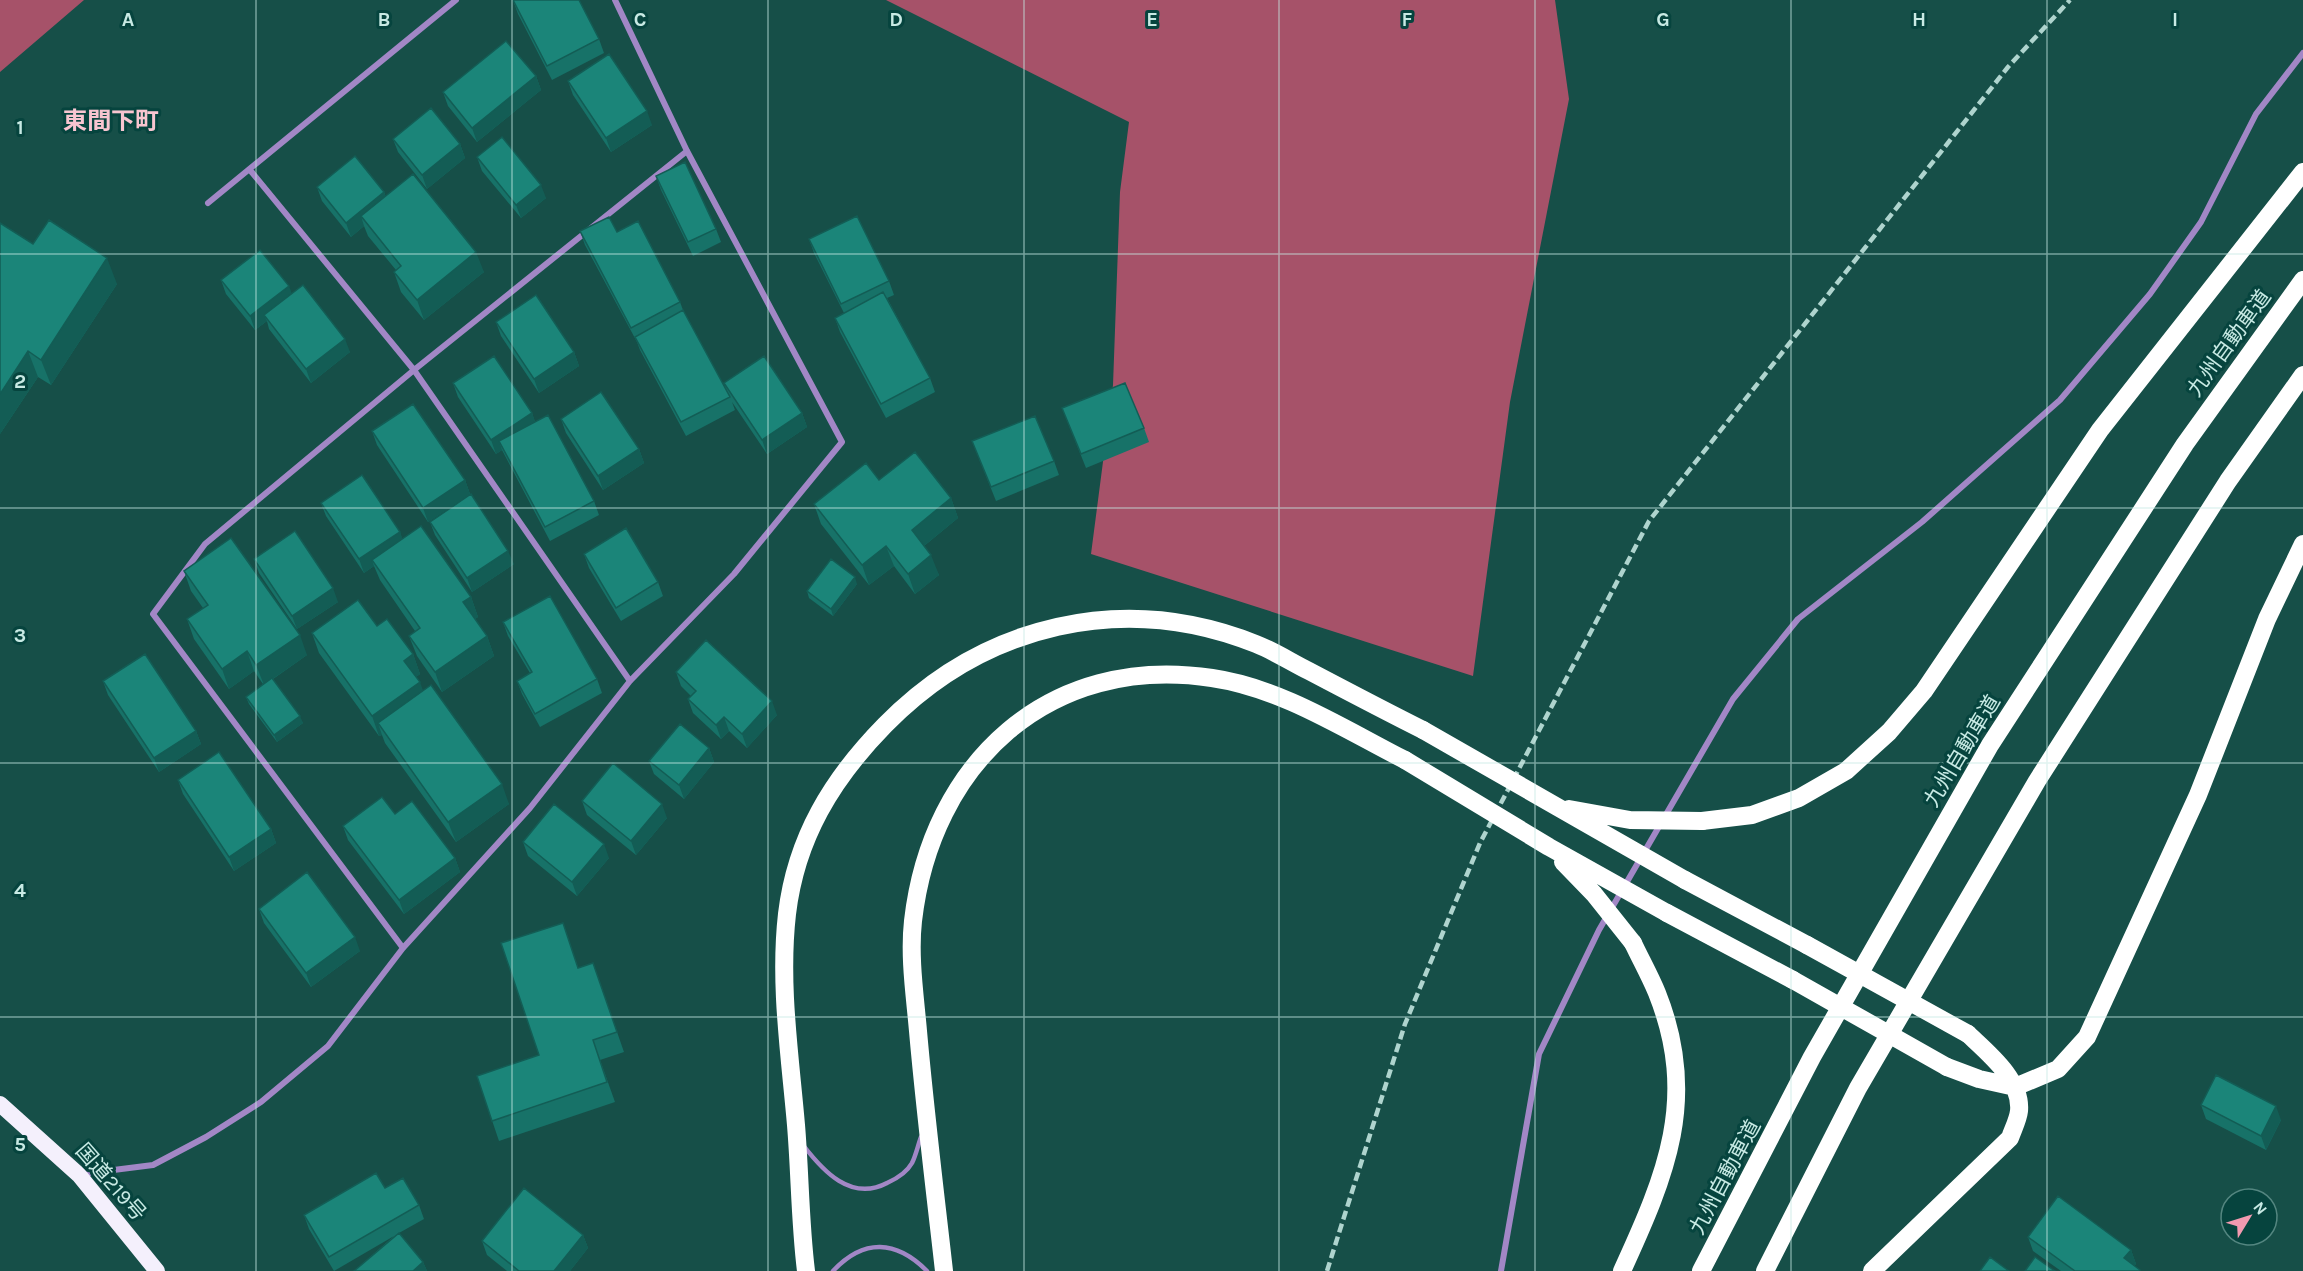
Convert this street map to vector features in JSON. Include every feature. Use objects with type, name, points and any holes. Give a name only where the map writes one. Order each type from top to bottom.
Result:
[{"type":"highway","points":[[1556,807],[1630,820],[1702,821],[1752,815],[1799,798],[1846,771],[1889,732],[1924,691],[2100,430],[2303,172]]},
{"type":"highway","name":"九州自動車道","points":[[1701,1271],[1812,1057],[1990,745],[2185,444],[2303,280]]},
{"type":"highway","points":[[1765,1271],[1858,1088],[2037,781],[2228,481],[2303,375]]},
{"type":"highway","points":[[944,1271],[914,975],[913,924],[920,873],[936,828],[960,783],[996,740],[1044,704],[1100,681],[1156,673],[1213,678],[1274,694],[1405,760],[1549,847],[1947,1067],[1979,1079],[2015,1087],[2058,1069],[2087,1037],[2198,795],[2267,619],[2303,544]]},
{"type":"highway","points":[[806,1271],[784,987],[787,913],[803,844],[830,789],[863,747],[903,706],[949,670],[1006,641],[1050,627],[1102,620],[1147,619],[1204,629],[1257,644],[1423,730],[1685,880],[1968,1035],[1991,1055],[2015,1087],[2019,1110],[2010,1138],[1872,1271]]},
{"type":"highway","points":[[1549,847],[1594,894],[1633,943],[1657,993],[1670,1036],[1677,1091],[1672,1144],[1654,1200],[1622,1271]]},
{"type":"highway","name":"国道219号","points":[[0,1104],[79,1175],[157,1271]]},
{"type":"street","points":[[208,203],[456,0]]},
{"type":"street","points":[[79,1175],[153,1165],[206,1137],[261,1102],[328,1046],[403,948],[530,808],[630,681],[734,574],[842,442],[687,151],[615,0]]},
{"type":"street","points":[[1501,1271],[1539,1054],[1599,930],[1733,699],[1798,619],[1922,522],[2060,400],[2150,294],[2201,222],[2256,114],[2303,53]]},
{"type":"street","points":[[403,948],[153,614],[205,544],[414,370],[687,151]]},
{"type":"street","points":[[250,170],[414,370],[630,681]]},
{"type":"lane","points":[[797,1137],[822,1169],[837,1180],[857,1189],[880,1187],[897,1178],[911,1165],[927,1120]]},
{"type":"lane","points":[[833,1271],[841,1262],[865,1249],[888,1246],[910,1256],[927,1271]]},
{"type":"shaded area","points":[[0,0],[84,0],[0,72]]},
{"type":"shaded area","points":[[886,0],[1555,0],[1569,99],[1510,402],[1473,676],[1091,554],[1113,385],[1120,192],[1129,122]]},
{"type":"building","points":[[513,0],[579,0],[599,39],[547,66]]},
{"type":"building","points":[[506,41],[536,76],[472,128],[443,92]]},
{"type":"building","points":[[609,54],[647,111],[606,138],[568,81]]},
{"type":"building","points":[[431,108],[460,144],[422,175],[393,139]]},
{"type":"building","points":[[502,137],[541,185],[516,205],[477,157]]},
{"type":"building","points":[[355,156],[384,192],[346,223],[317,187]]},
{"type":"building","points":[[685,162],[716,229],[688,242],[656,176]]},
{"type":"building","points":[[413,174],[476,252],[417,300],[394,272],[401,266],[361,216]]},
{"type":"building","points":[[857,216],[889,281],[841,304],[809,239]]},
{"type":"building","points":[[609,217],[617,232],[638,221],[680,302],[631,328],[580,231]]},
{"type":"building","points":[[49,220],[107,258],[41,360],[28,351],[0,394],[0,223],[33,244]]},
{"type":"building","points":[[260,250],[289,286],[250,316],[221,280]]},
{"type":"building","points":[[303,285],[345,339],[306,369],[264,315]]},
{"type":"building","points":[[883,292],[930,378],[881,404],[835,318]]},
{"type":"building","points":[[536,295],[574,352],[534,379],[496,322]]},
{"type":"building","points":[[683,310],[730,397],[681,422],[635,337]]},
{"type":"building","points":[[494,356],[532,413],[491,440],[453,383]]},
{"type":"building","points":[[764,356],[802,413],[762,440],[724,383]]},
{"type":"building","points":[[1125,383],[1144,428],[1081,454],[1062,408]]},
{"type":"building","points":[[601,392],[639,449],[598,476],[561,419]]},
{"type":"building","points":[[413,404],[465,480],[423,508],[372,431]]},
{"type":"building","points":[[548,415],[594,501],[545,527],[499,441]]},
{"type":"building","points":[[1035,416],[1054,461],[991,487],[972,441]]},
{"type":"building","points":[[915,452],[951,498],[912,530],[931,555],[908,574],[886,546],[862,565],[814,504],[866,463],[879,480]]},
{"type":"building","points":[[362,475],[400,532],[359,559],[321,503]]},
{"type":"building","points":[[471,494],[508,551],[467,578],[430,522]]},
{"type":"building","points":[[421,526],[471,597],[463,602],[487,636],[435,672],[409,636],[420,628],[372,560]]},
{"type":"building","points":[[626,528],[658,582],[616,608],[584,554]]},
{"type":"building","points":[[295,531],[333,588],[292,616],[254,559]]},
{"type":"building","points":[[231,538],[300,635],[256,665],[247,651],[222,669],[187,619],[208,605],[184,571]]},
{"type":"building","points":[[831,559],[855,577],[831,609],[807,591]]},
{"type":"building","points":[[550,596],[597,679],[535,714],[517,681],[532,672],[503,622]]},
{"type":"building","points":[[358,600],[377,626],[387,619],[413,654],[404,661],[420,682],[372,716],[312,633]]},
{"type":"building","points":[[706,640],[772,701],[742,734],[724,717],[716,725],[688,699],[696,691],[676,672]]},
{"type":"building","points":[[145,654],[196,731],[154,758],[103,681]]},
{"type":"building","points":[[272,678],[300,716],[274,735],[246,697]]},
{"type":"building","points":[[431,685],[502,784],[448,822],[378,723]]},
{"type":"building","points":[[680,724],[709,748],[679,785],[649,761]]},
{"type":"building","points":[[219,752],[271,829],[229,857],[178,780]]},
{"type":"building","points":[[613,763],[662,804],[631,841],[582,801]]},
{"type":"building","points":[[382,797],[395,814],[412,801],[455,858],[399,900],[343,826]]},
{"type":"building","points":[[554,804],[604,844],[572,882],[523,842]]},
{"type":"building","points":[[307,872],[355,937],[306,973],[259,909]]},
{"type":"building","points":[[563,923],[578,968],[593,963],[617,1032],[593,1040],[607,1082],[492,1121],[477,1076],[539,1055],[501,943]]},
{"type":"building","points":[[2216,1075],[2276,1106],[2261,1136],[2201,1105]]},
{"type":"building","points":[[376,1173],[385,1188],[403,1178],[419,1205],[329,1257],[304,1215]]},
{"type":"building","points":[[524,1188],[583,1235],[554,1271],[519,1271],[482,1241]]},
{"type":"building","points":[[2058,1196],[2131,1250],[2124,1258],[2140,1270],[2075,1271],[2028,1237]]},
{"type":"building","points":[[399,1233],[423,1262],[413,1271],[354,1271]]},
{"type":"building","points":[[1990,1257],[2009,1271],[1980,1271]]},
{"type":"building","points":[[2035,1257],[2055,1271],[2025,1271]]},
{"type":"railway","points":[[1327,1271],[1405,1024],[1480,843],[1649,521],[2008,67],[2070,0]]},
{"type":"district","name":"東間下町","points":[[111,121]]}]
